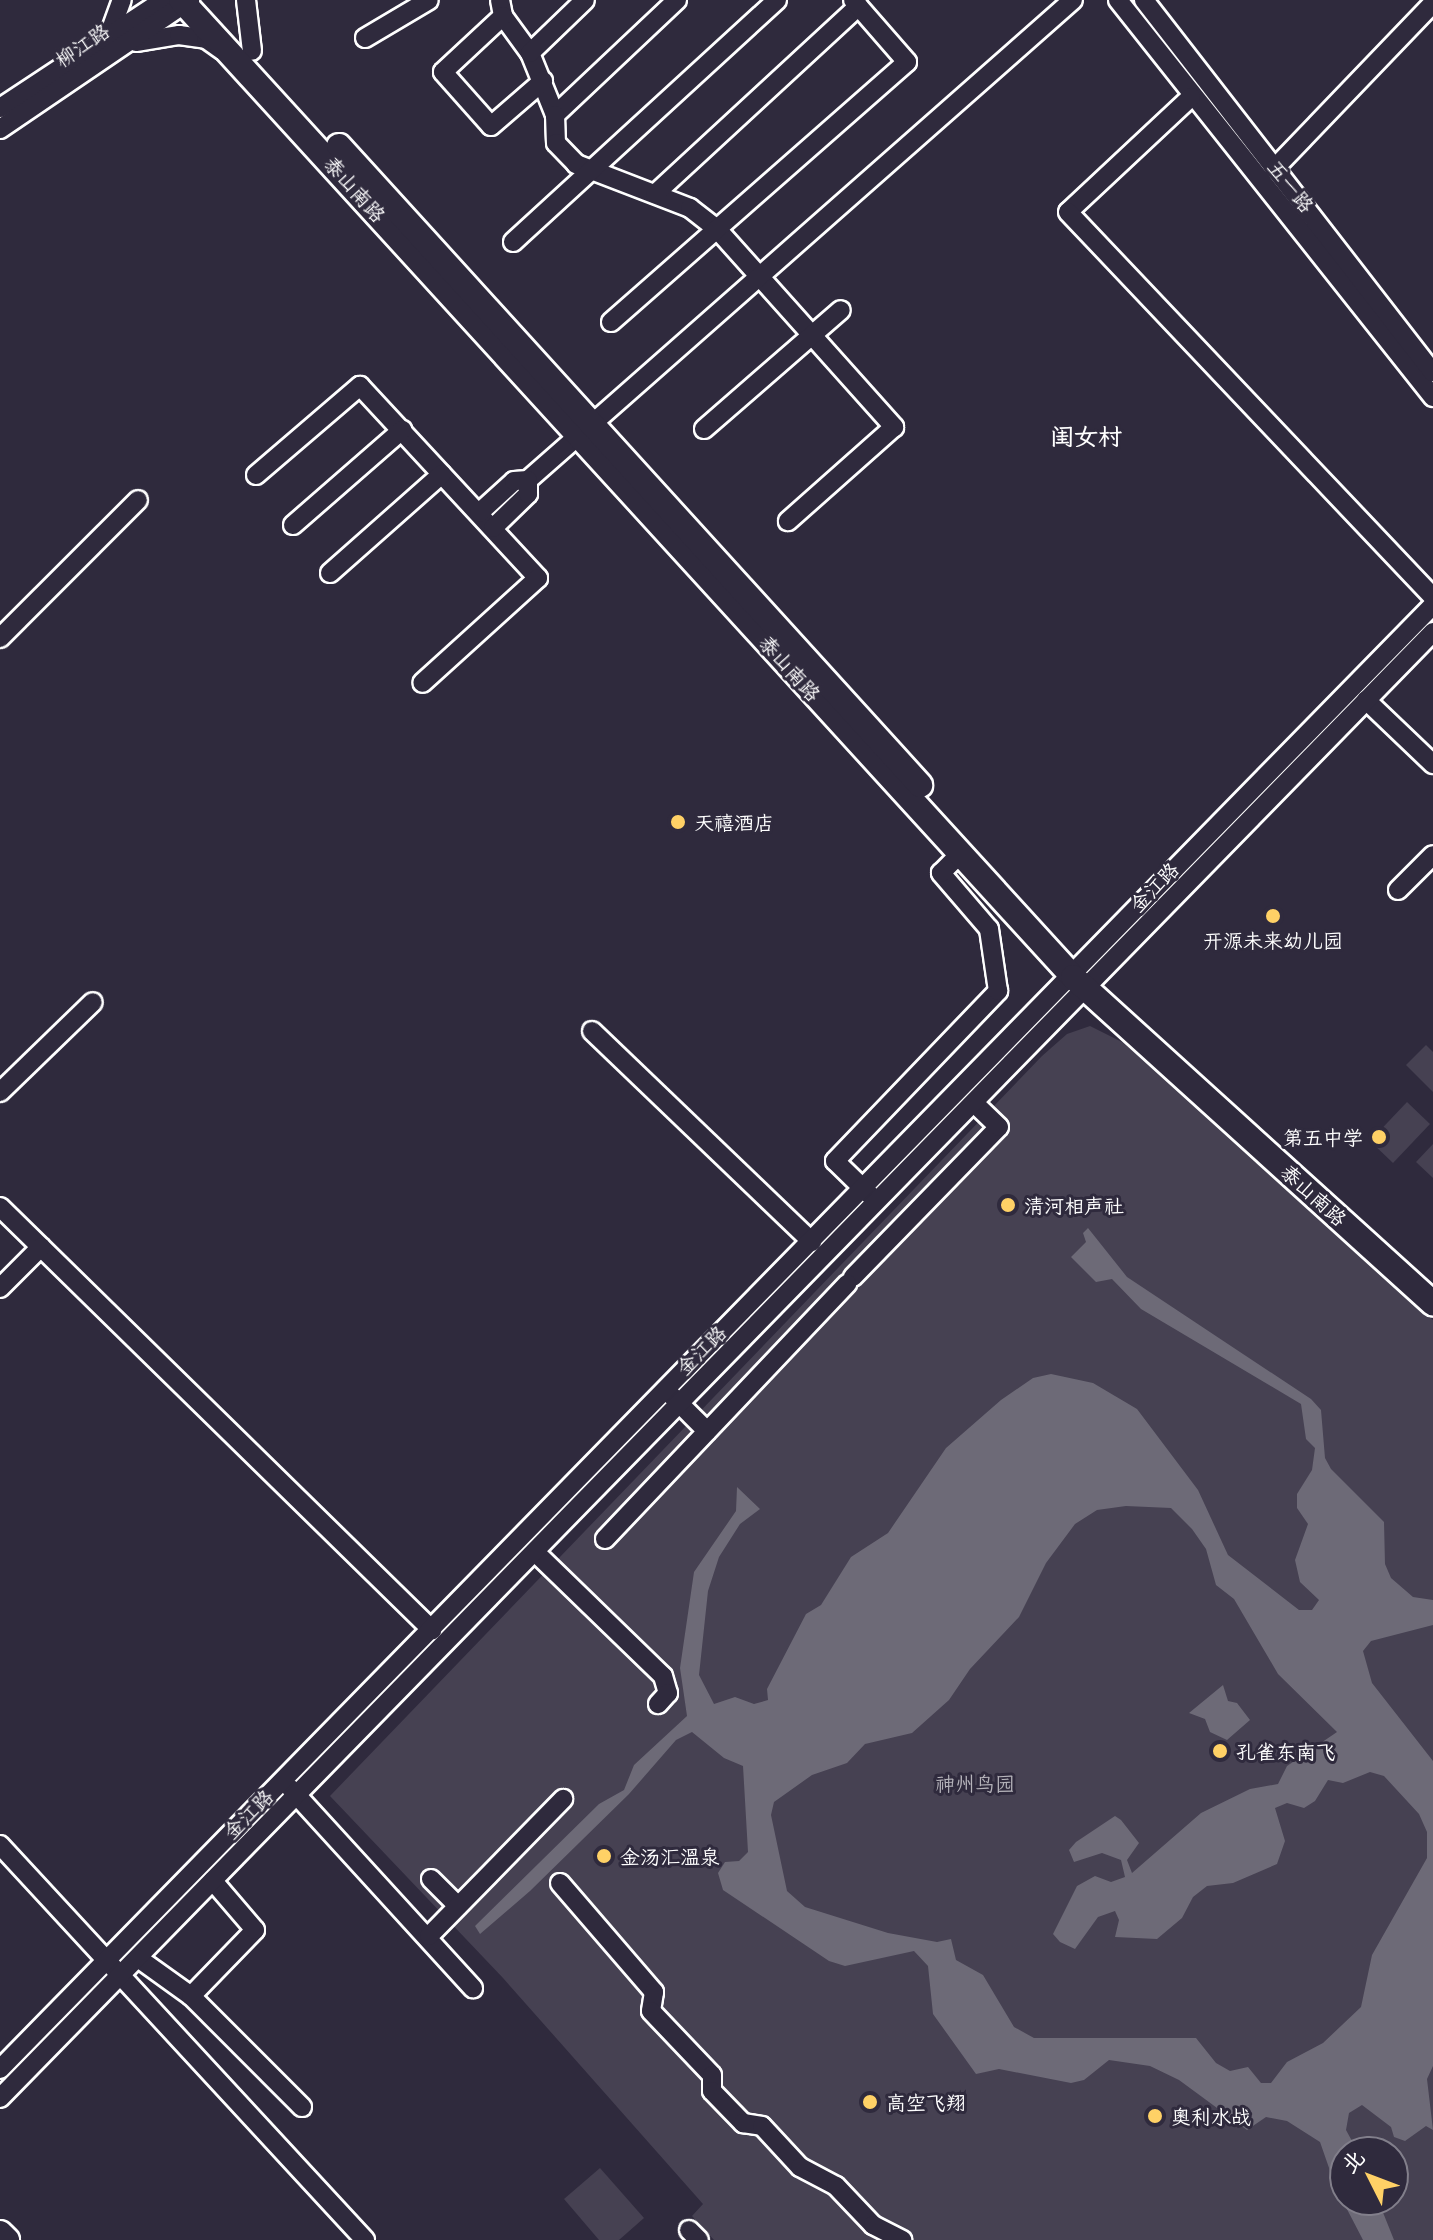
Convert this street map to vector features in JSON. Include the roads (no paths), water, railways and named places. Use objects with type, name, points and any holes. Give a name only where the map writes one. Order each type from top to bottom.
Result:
[{"type":"main road","name":"泰山南路","points":[[185,1],[246,56],[1084,977],[1433,1281]]},
{"type":"main road","name":"泰山南路","points":[[922,800],[960,854],[1084,977],[1433,1303]]},
{"type":"main road","points":[[0,2233],[7,2240]]},
{"type":"street","points":[[122,0],[112,42],[153,35],[179,35],[206,39],[246,56],[246,0]]},
{"type":"street","points":[[365,38],[429,0]]},
{"type":"street","points":[[530,53],[585,0]]},
{"type":"street","points":[[555,115],[677,0]]},
{"type":"street","points":[[513,242],[777,0]]},
{"type":"street","points":[[479,513],[514,481],[528,480],[1073,0]]},
{"type":"street","name":"五一路","points":[[1118,0],[1191,97],[1433,397]]},
{"type":"street","name":"五一路","points":[[1144,0],[1433,372]]},
{"type":"street","name":"柳江路","points":[[0,108],[185,1]]},
{"type":"street","points":[[611,322],[907,62],[856,3],[655,194]]},
{"type":"street","points":[[1274,169],[1433,3]]},
{"type":"street","points":[[543,81],[491,126],[443,72],[501,8],[530,53],[543,81],[555,115],[556,143],[576,164],[690,208],[717,229],[894,427],[788,521]]},
{"type":"street","name":"柳江路","points":[[0,129],[112,42]]},
{"type":"street","points":[[1191,97],[1068,212],[1433,597]]},
{"type":"street","points":[[704,429],[841,310]]},
{"type":"street","points":[[256,475],[360,386],[538,578],[422,683]]},
{"type":"street","points":[[293,525],[402,430]]},
{"type":"street","points":[[330,573],[442,474]]},
{"type":"street","points":[[493,528],[528,494],[528,480]]},
{"type":"street","points":[[0,638],[138,500]]},
{"type":"street","name":"金江路","points":[[0,2098],[535,1552],[812,1242],[1084,977],[1296,759],[1433,605]]},
{"type":"street","name":"金江路","points":[[1296,759],[1366,700],[1433,632]]},
{"type":"street","points":[[1366,700],[1433,764]]},
{"type":"street","points":[[877,1202],[835,1161],[998,991],[989,929],[941,873],[960,854]]},
{"type":"street","points":[[1398,890],[1433,855]]},
{"type":"street","name":"金江路","points":[[0,2069],[432,1630],[877,1202],[974,1103],[1084,977]]},
{"type":"street","points":[[0,1092],[93,1002]]},
{"type":"street","points":[[592,1031],[812,1242]]},
{"type":"street","points":[[605,1539],[999,1127],[974,1103]]},
{"type":"street","points":[[0,1207],[432,1630]]},
{"type":"street","points":[[0,1288],[41,1247]]},
{"type":"street","points":[[673,1397],[707,1431]]},
{"type":"street","points":[[535,1552],[663,1676],[668,1693],[658,1704]]},
{"type":"street","points":[[284,1781],[429,1936],[473,1988]]},
{"type":"street","points":[[429,1936],[563,1799]]},
{"type":"street","points":[[0,1845],[365,2240]]},
{"type":"street","points":[[431,1879],[458,1906]]},
{"type":"street","points":[[191,1996],[255,1930],[213,1881]]},
{"type":"street","points":[[560,1883],[654,1992],[651,2011],[712,2075],[712,2091],[743,2123],[762,2126],[800,2167],[836,2186],[873,2225],[895,2238]]},
{"type":"street","points":[[138,1958],[191,1996],[302,2107]]},
{"type":"place","name":"天禧酒店","points":[[678,822]]},
{"type":"place","name":"开源未来幼儿园","points":[[1273,916]]},
{"type":"place","name":"第五中学","points":[[1379,1137]]},
{"type":"place","name":"清河相声社","points":[[1008,1205]]},
{"type":"place","name":"孔雀东南飞","points":[[1220,1751]]},
{"type":"place","name":"金汤汇温泉","points":[[604,1856]]},
{"type":"place","name":"高空飞翔","points":[[870,2102]]},
{"type":"place","name":"奥利水战","points":[[1155,2116]]},
{"type":"district","name":"闺女村","points":[[1086,437]]},
{"type":"park label","name":"神州鸟园","points":[[975,1783]]}]
